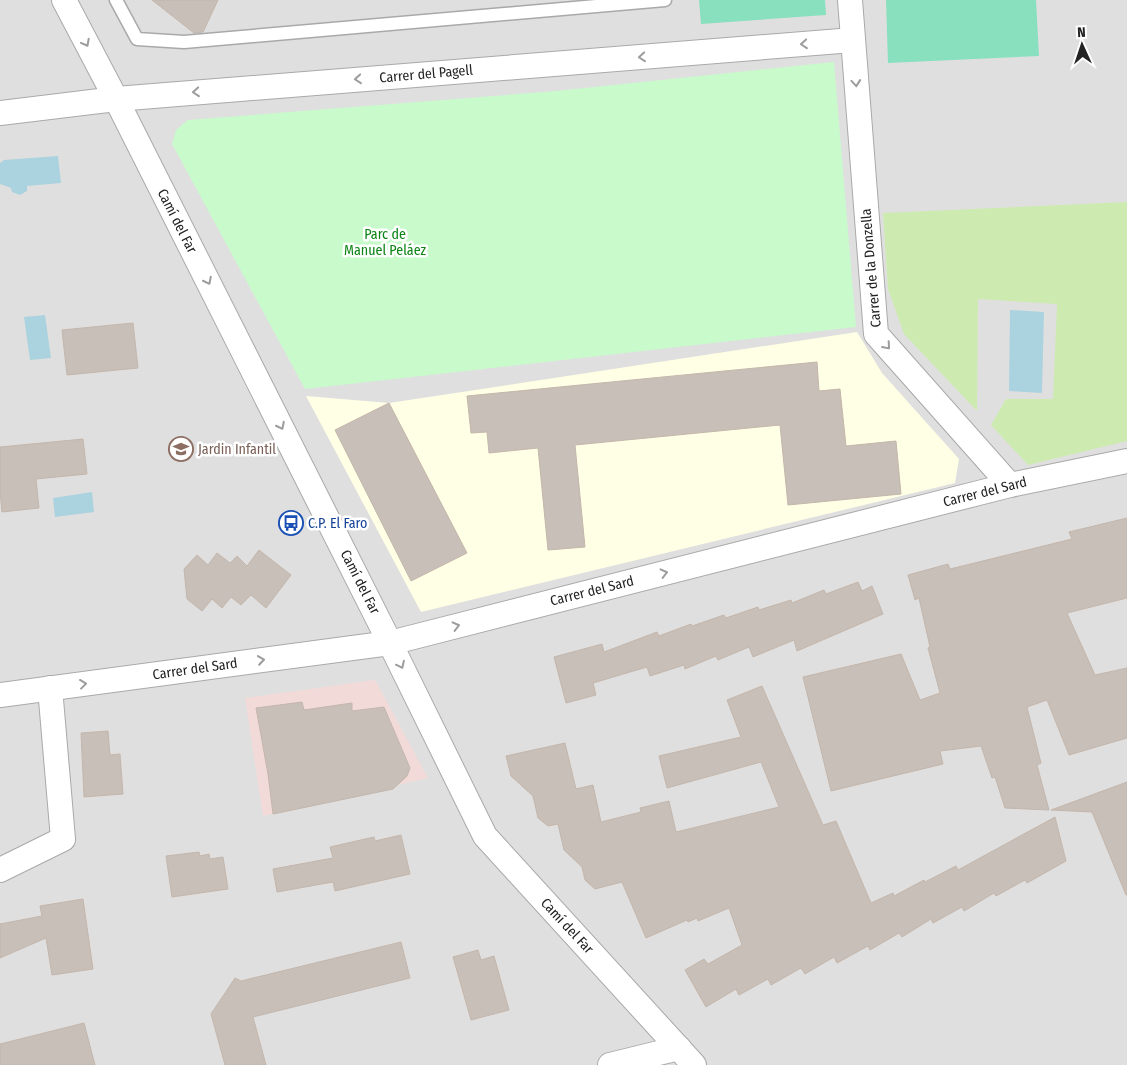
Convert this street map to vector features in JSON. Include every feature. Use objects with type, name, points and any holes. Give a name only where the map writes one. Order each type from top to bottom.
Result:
[{"type":"street","name":"Carrer de la Donzella","points":[[850,0],[876,334],[1010,486]]},
{"type":"street","name":"Camí del Far","points":[[69,2],[485,836],[687,1056]]},
{"type":"street","name":"Carrer del Pagell","points":[[0,113],[116,99],[853,40]]},
{"type":"street","name":"Carrer del Sard","points":[[0,695],[390,643],[1010,486],[1127,462]]},
{"type":"street","points":[[0,870],[63,839],[50,688]]},
{"type":"street","points":[[610,1065],[687,1056]]},
{"type":"lane","points":[[116,0],[137,39],[184,42],[665,0]]},
{"type":"shaded area","points":[[0,0],[1127,0],[1127,1065],[0,1065]]},
{"type":"shaded area","points":[[857,332],[882,373],[959,459],[955,483],[421,612],[306,396],[389,403]]},
{"type":"shaded area","points":[[375,680],[428,778],[263,816],[245,698]]},
{"type":"green space","points":[[699,0],[825,0],[826,15],[701,24]]},
{"type":"green space","points":[[886,0],[1036,0],[1039,56],[888,63]]},
{"type":"green space","name":"Parc de Manuel Peláez","points":[[834,62],[856,327],[305,389],[172,144],[176,130],[188,120],[556,91]]},
{"type":"green space","points":[[1127,202],[1127,441],[1028,465],[991,425],[1006,399],[1053,399],[1057,304],[978,299],[977,411],[904,334],[888,289],[883,213]]},
{"type":"water","points":[[58,156],[61,183],[27,186],[27,191],[20,195],[12,192],[11,188],[0,184],[0,163],[4,160]]},
{"type":"water","points":[[1010,310],[1044,312],[1042,393],[1009,391]]},
{"type":"water","points":[[45,315],[51,358],[30,360],[24,317]]},
{"type":"water","points":[[92,492],[94,512],[55,517],[53,498]]},
{"type":"building","points":[[152,0],[218,0],[203,32],[194,33]]},
{"type":"building","points":[[133,323],[138,368],[67,375],[62,330]]},
{"type":"building","points":[[817,362],[819,391],[840,389],[846,446],[896,441],[901,494],[788,505],[780,425],[575,445],[585,547],[548,550],[538,448],[489,453],[487,432],[471,433],[467,396]]},
{"type":"building","points":[[389,403],[467,553],[411,581],[335,430]]},
{"type":"building","points":[[83,439],[87,474],[36,479],[39,508],[2,512],[0,447]]},
{"type":"building","points":[[1127,518],[1127,598],[1067,613],[1095,675],[1127,668],[1127,738],[1069,755],[1047,700],[1027,707],[1041,763],[1037,765],[1049,810],[1005,808],[995,777],[992,778],[981,746],[940,751],[943,764],[831,791],[803,677],[901,654],[920,700],[940,693],[928,648],[930,647],[919,598],[915,600],[908,575],[948,564],[950,569],[1072,539],[1069,532]]},
{"type":"building","points":[[259,550],[291,575],[266,608],[251,595],[241,605],[231,597],[222,608],[212,599],[202,611],[187,599],[184,569],[197,555],[208,565],[217,553],[230,563],[237,556],[247,566]]},
{"type":"building","points":[[858,582],[862,591],[872,586],[883,614],[797,651],[794,640],[753,657],[749,647],[718,660],[716,656],[685,669],[684,665],[650,676],[647,667],[593,683],[596,695],[566,703],[554,657],[602,644],[604,652],[657,632],[659,636],[691,624],[692,626],[724,615],[726,618],[758,607],[759,610],[791,600],[792,603],[824,590],[826,594]]},
{"type":"building","points":[[762,686],[823,825],[836,821],[871,903],[893,893],[894,896],[956,866],[958,870],[1055,817],[1066,861],[1027,883],[1025,880],[996,896],[994,893],[964,911],[962,907],[933,923],[931,919],[902,937],[899,933],[870,950],[868,946],[837,963],[834,957],[805,974],[801,968],[771,985],[768,979],[739,995],[736,989],[706,1007],[685,970],[704,959],[708,964],[742,945],[729,908],[698,921],[697,918],[688,922],[687,920],[646,938],[622,882],[595,889],[585,880],[582,867],[564,850],[558,824],[548,826],[538,818],[533,796],[511,776],[506,756],[565,743],[576,789],[593,785],[601,822],[641,812],[640,808],[669,801],[676,832],[779,807],[761,762],[667,788],[659,756],[741,737],[727,700]]},
{"type":"building","points":[[302,702],[304,710],[352,703],[352,711],[384,707],[410,768],[407,776],[393,789],[273,814],[256,708]]},
{"type":"building","points":[[108,731],[110,755],[120,754],[123,794],[84,797],[81,733]]},
{"type":"building","points":[[1127,782],[1126,895],[1092,812],[1051,810]]},
{"type":"building","points":[[401,835],[410,874],[335,891],[333,882],[277,892],[273,869],[333,858],[330,847],[374,837],[375,841]]},
{"type":"building","points":[[199,852],[200,856],[209,854],[210,859],[223,857],[228,889],[172,897],[166,856]]},
{"type":"building","points":[[83,899],[93,969],[52,975],[46,938],[0,958],[0,924],[42,916],[40,906]]},
{"type":"building","points":[[401,942],[410,978],[253,1017],[266,1065],[225,1065],[211,1014],[235,978],[241,981]]},
{"type":"building","points":[[478,950],[481,960],[494,956],[509,1010],[471,1020],[453,957]]},
{"type":"building","points":[[84,1023],[95,1065],[0,1065],[0,1044]]},
{"type":"place","name":"Jardin Infantil","points":[[181,449]]},
{"type":"place","name":"C.P. El Faro","points":[[291,523]]}]
